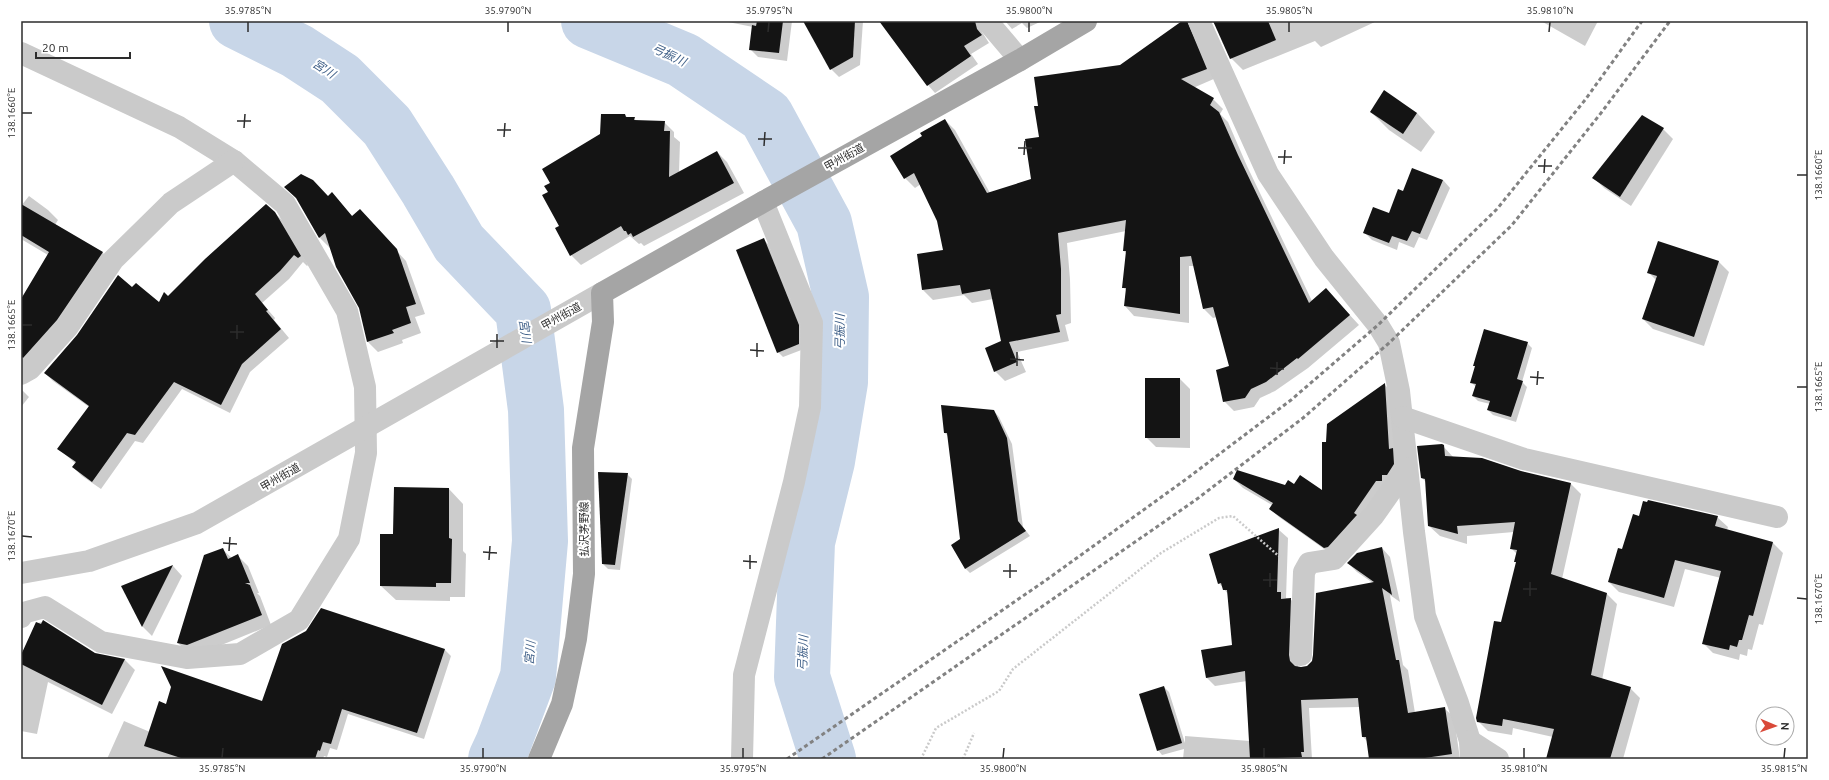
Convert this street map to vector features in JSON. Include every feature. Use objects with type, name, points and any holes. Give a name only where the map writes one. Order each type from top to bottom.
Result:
[{"type":"main road","name":"甲州街道","points":[[602,293],[1020,60],[1086,21]]},
{"type":"main road","name":"払沢茅野線","points":[[539,759],[562,704],[576,639],[584,574],[584,448],[604,322],[602,293]]},
{"type":"street","points":[[988,21],[1020,60]]},
{"type":"street","points":[[1199,21],[1268,174],[1324,258],[1378,326],[1388,343],[1399,391],[1414,532],[1425,616],[1458,703],[1470,750],[1498,759]]},
{"type":"street","points":[[21,54],[179,127],[234,162],[285,204],[347,311],[365,387],[366,427],[366,453],[348,539],[299,620],[240,654],[187,658],[101,642],[45,607],[23,613],[21,617]]},
{"type":"street","points":[[21,374],[30,368],[67,328],[113,260],[171,203],[234,162]]},
{"type":"street","points":[[742,759],[744,675],[794,482],[810,407],[812,323],[763,202]]},
{"type":"street","name":"甲州街道","points":[[21,573],[89,562],[197,523],[602,293]]},
{"type":"street","points":[[1402,417],[1524,459],[1777,517]]},
{"type":"street","points":[[1301,655],[1304,572],[1310,564],[1334,559],[1374,515],[1407,468]]},
{"type":"path","points":[[921,759],[936,728],[999,692],[1013,669],[1018,664],[1161,553],[1219,518],[1233,516],[1282,559],[1310,564]]},
{"type":"path","points":[[964,759],[974,733]]},
{"type":"building","points":[[757,21],[783,21],[779,53],[749,50],[752,25],[756,26]]},
{"type":"building","points":[[803,21],[855,21],[853,57],[830,70]]},
{"type":"building","points":[[879,21],[975,21],[977,29],[982,35],[964,46],[971,56],[927,86]]},
{"type":"building","points":[[1182,21],[1187,21],[1207,69],[1181,79],[1214,98],[1210,105],[1219,112],[1309,303],[1326,288],[1350,315],[1298,359],[1297,358],[1266,382],[1251,389],[1245,398],[1223,402],[1216,370],[1229,366],[1213,307],[1203,309],[1191,256],[1180,257],[1180,314],[1124,306],[1126,288],[1122,288],[1126,251],[1123,251],[1126,220],[1058,233],[1061,269],[1061,314],[1056,315],[1060,332],[1009,342],[1017,362],[994,372],[985,348],[1001,341],[990,289],[962,294],[960,285],[922,290],[917,254],[943,250],[937,221],[914,173],[904,179],[890,156],[922,136],[920,133],[945,119],[987,193],[1031,179],[1025,139],[1039,137],[1034,106],[1038,106],[1034,77],[1120,65]]},
{"type":"building","points":[[1213,21],[1268,21],[1276,40],[1230,59]]},
{"type":"building","points":[[1384,90],[1417,113],[1403,134],[1370,112]]},
{"type":"building","points":[[601,114],[625,114],[626,117],[635,117],[634,120],[665,121],[664,131],[670,131],[669,177],[717,151],[734,183],[633,237],[631,233],[628,235],[621,226],[570,256],[555,228],[559,226],[542,195],[548,192],[544,186],[550,183],[542,169],[600,134]]},
{"type":"building","points":[[1642,115],[1664,128],[1620,197],[1592,178]]},
{"type":"building","points":[[1412,168],[1443,180],[1420,234],[1412,231],[1407,241],[1392,236],[1389,243],[1363,233],[1373,207],[1389,213],[1398,189],[1403,191]]},
{"type":"building","points":[[301,174],[313,180],[328,196],[332,192],[352,216],[360,209],[397,249],[416,304],[406,307],[411,323],[392,330],[394,333],[367,342],[359,308],[336,267],[325,233],[319,238],[296,198],[284,187]]},
{"type":"building","points":[[21,204],[103,252],[57,320],[23,358],[21,356],[21,299],[49,252],[21,235]]},
{"type":"building","points":[[266,204],[275,212],[301,256],[298,258],[294,255],[280,271],[255,294],[268,310],[266,311],[281,329],[242,364],[221,405],[174,382],[135,435],[127,433],[92,482],[72,467],[76,462],[57,449],[89,406],[44,373],[77,335],[118,275],[132,287],[136,283],[159,302],[164,292],[168,296],[205,259]]},
{"type":"building","points":[[764,238],[799,325],[799,344],[777,353],[736,250]]},
{"type":"building","points":[[1658,241],[1719,261],[1694,337],[1642,319],[1657,276],[1647,273]]},
{"type":"building","points":[[1484,329],[1528,342],[1517,379],[1523,381],[1511,417],[1487,410],[1490,401],[1472,396],[1476,384],[1470,383],[1475,366],[1473,366]]},
{"type":"building","points":[[1145,378],[1180,378],[1180,438],[1145,438]]},
{"type":"building","points":[[1385,383],[1389,449],[1393,448],[1394,464],[1387,475],[1382,475],[1382,481],[1376,481],[1354,513],[1357,515],[1328,547],[1324,548],[1269,509],[1273,503],[1233,479],[1237,470],[1285,485],[1288,480],[1294,484],[1300,475],[1322,490],[1322,442],[1326,442],[1327,424]]},
{"type":"building","points":[[941,405],[994,410],[1007,438],[1018,521],[1026,531],[965,569],[951,545],[960,539],[947,433],[944,433]]},
{"type":"building","points":[[1444,445],[1445,456],[1482,458],[1521,471],[1571,483],[1551,574],[1607,593],[1591,675],[1631,687],[1610,759],[1546,759],[1554,729],[1503,719],[1502,726],[1477,722],[1476,718],[1494,621],[1501,622],[1516,562],[1514,562],[1517,550],[1510,549],[1515,522],[1457,526],[1458,534],[1428,526],[1425,479],[1421,478],[1417,446]]},
{"type":"building","points":[[598,472],[628,473],[615,565],[602,564]]},
{"type":"building","points":[[394,487],[449,488],[449,538],[452,539],[451,583],[436,583],[436,587],[380,586],[380,534],[393,534]]},
{"type":"building","points":[[1648,500],[1718,516],[1715,526],[1773,542],[1753,616],[1749,615],[1742,640],[1739,640],[1737,647],[1730,645],[1729,650],[1702,644],[1721,571],[1675,560],[1664,598],[1608,582],[1618,548],[1622,549],[1633,514],[1639,516],[1643,501],[1647,502]]},
{"type":"building","points":[[1279,528],[1277,592],[1281,592],[1281,599],[1291,598],[1290,661],[1295,666],[1301,667],[1307,666],[1312,661],[1316,593],[1374,582],[1347,563],[1357,553],[1382,547],[1392,595],[1382,588],[1396,660],[1399,660],[1408,713],[1445,707],[1452,754],[1418,759],[1369,759],[1366,737],[1362,737],[1358,698],[1301,700],[1304,752],[1301,752],[1302,757],[1250,759],[1245,671],[1206,678],[1201,650],[1232,645],[1227,590],[1223,590],[1221,583],[1218,584],[1209,554]]},
{"type":"building","points":[[223,548],[228,559],[238,554],[250,583],[245,583],[250,585],[262,615],[187,645],[177,643],[204,555]]},
{"type":"building","points":[[173,565],[142,627],[121,586]]},
{"type":"building","points":[[321,608],[445,649],[417,733],[342,709],[331,744],[323,742],[315,759],[184,759],[144,746],[159,701],[166,704],[171,687],[161,666],[262,701],[282,644],[306,631]]},
{"type":"building","points":[[43,620],[95,653],[125,659],[102,705],[21,664],[21,655],[36,622],[41,624]]},
{"type":"building","points":[[1164,686],[1182,743],[1157,751],[1139,694]]},
{"type":"waterway","name":"宮川","points":[[237,21],[297,51],[340,79],[387,126],[428,190],[459,243],[523,310],[536,410],[540,541],[528,677],[496,759]]},
{"type":"waterway","name":"弓振川","points":[[589,21],[683,60],[766,116],[824,223],[841,297],[840,382],[827,461],[807,542],[802,677],[828,759]]},
{"type":"railway","points":[[787,759],[1049,578],[1185,480],[1291,400],[1378,325],[1497,209],[1585,100],[1642,21]]},
{"type":"railway","points":[[822,759],[1197,499],[1303,418],[1389,343],[1512,225],[1601,113],[1670,21]]}]
